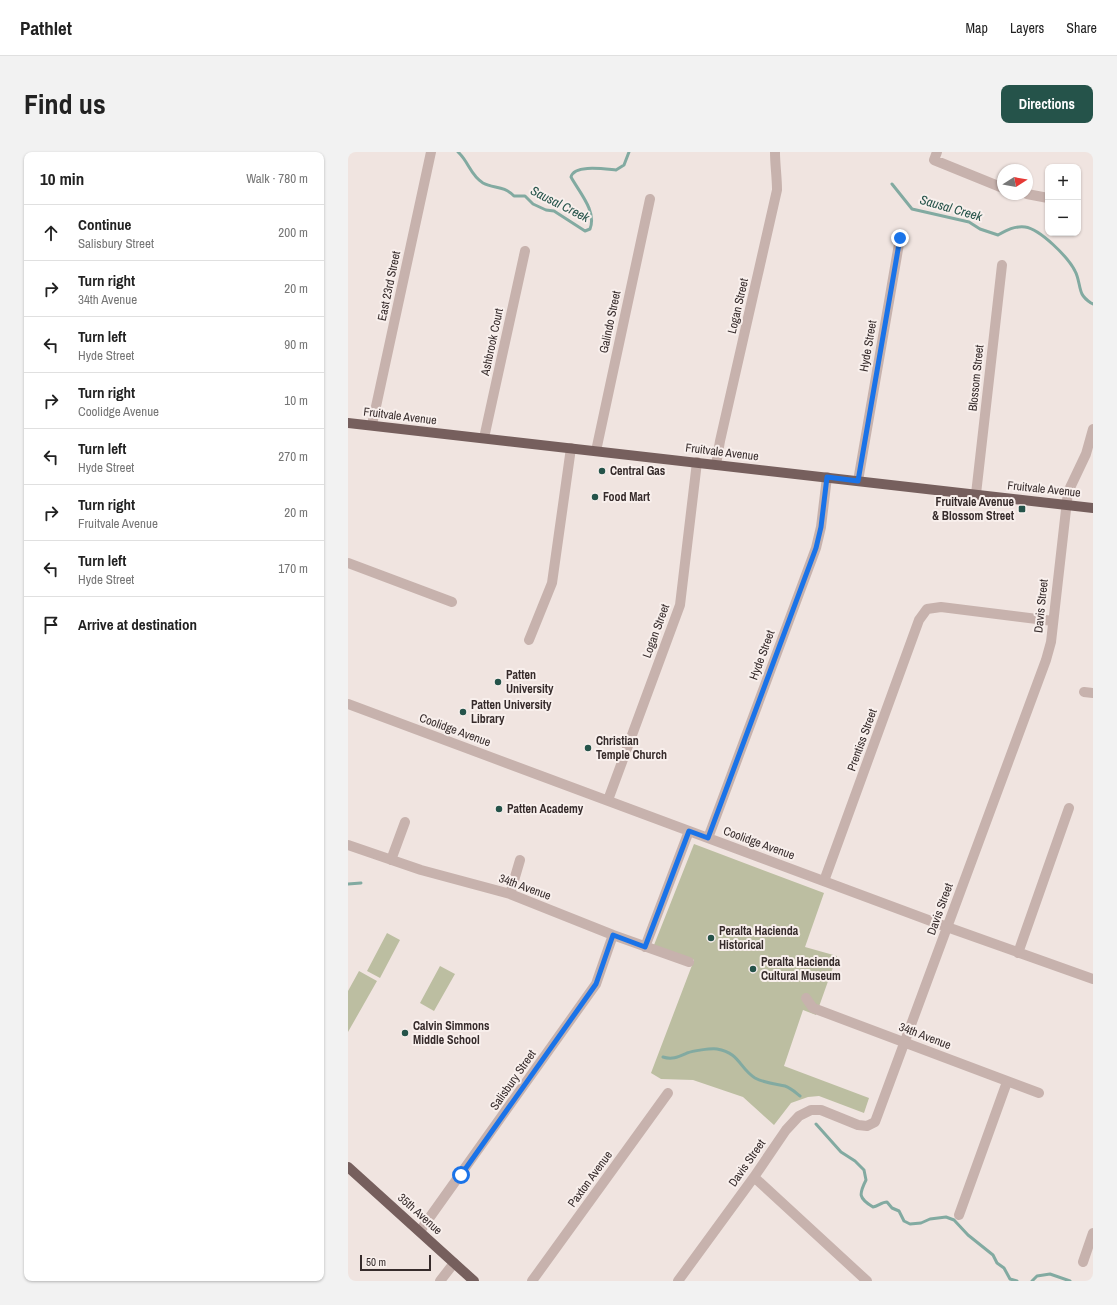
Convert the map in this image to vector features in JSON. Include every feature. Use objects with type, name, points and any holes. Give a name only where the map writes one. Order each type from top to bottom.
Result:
[{"type":"main road","name":"Fruitvale Avenue","points":[[348,423],[1093,508]]},
{"type":"main road","name":"35th Avenue","points":[[348,1167],[474,1281]]},
{"type":"street","name":"East 23rd Street","points":[[372,425],[431,152]]},
{"type":"street","name":"Logan Street","points":[[716,465],[776,190],[777,177],[775,152]]},
{"type":"street","points":[[936,156],[997,185]]},
{"type":"street","points":[[1033,195],[1045,197]]},
{"type":"street","name":"Galindo Street","points":[[596,451],[650,199]]},
{"type":"street","name":"Hyde Street","points":[[858,481],[900,238]]},
{"type":"street","name":"Ashbrook Court","points":[[484,438],[525,251]]},
{"type":"street","name":"Blossom Street","points":[[976,494],[1002,265]]},
{"type":"street","name":"Davis Street","points":[[678,1281],[754,1177],[786,1130],[798,1116],[811,1110],[821,1110],[858,1125],[867,1126],[875,1122],[1046,660],[1053,621],[1068,492],[1086,454],[1093,429]]},
{"type":"street","points":[[529,640],[552,583],[571,448]]},
{"type":"street","name":"Logan Street","points":[[608,800],[680,604],[697,462]]},
{"type":"street","name":"Hyde Street","points":[[708,838],[816,548],[821,527],[827,477]]},
{"type":"street","points":[[348,563],[452,602]]},
{"type":"street","name":"Prentiss Street","points":[[824,881],[919,620],[927,609],[940,607],[1053,621]]},
{"type":"street","name":"Coolidge Avenue","points":[[348,704],[947,927],[1093,979]]},
{"type":"street","points":[[1018,953],[1069,808]]},
{"type":"street","points":[[390,860],[405,822]]},
{"type":"street","points":[[645,947],[689,831]]},
{"type":"street","name":"34th Avenue","points":[[348,845],[421,870],[510,894],[613,935],[689,962]]},
{"type":"street","points":[[510,894],[520,860]]},
{"type":"street","name":"Salisbury Street","points":[[420,1232],[596,984],[613,935]]},
{"type":"street","name":"34th Avenue","points":[[806,998],[813,1008],[1039,1094]]},
{"type":"street","points":[[958,1215],[1007,1082]]},
{"type":"street","name":"Paxton Avenue","points":[[532,1281],[668,1093]]},
{"type":"street","points":[[754,1177],[868,1281]]},
{"type":"street","points":[[1083,1262],[1093,1233]]},
{"type":"street","points":[[440,1281],[454,1263]]},
{"type":"green space","points":[[694,844],[824,893],[805,947],[837,956],[816,1015],[803,1010],[784,1066],[869,1098],[864,1113],[819,1096],[808,1097],[791,1103],[774,1125],[743,1097],[693,1080],[661,1079],[651,1073],[694,960],[654,945]]},
{"type":"green space","points":[[387,933],[400,940],[380,978],[367,971]]},
{"type":"green space","points":[[440,966],[455,974],[434,1011],[420,1003]]},
{"type":"green space","points":[[359,971],[377,981],[348,1032],[348,991]]},
{"type":"waterway","name":"Sausal Creek","points":[[458,152],[475,176],[483,183],[506,190],[514,196],[525,196],[533,204],[546,210],[554,211],[585,231],[590,229],[592,222],[591,215],[586,202],[571,177],[573,173],[578,170],[590,168],[616,170],[624,165],[629,152]]},
{"type":"waterway","name":"Sausal Creek","points":[[892,184],[912,209],[969,222],[980,229],[998,235],[1017,227],[1025,227],[1038,233],[1053,244],[1066,258],[1076,274],[1081,292],[1087,300],[1093,304]]},
{"type":"waterway","points":[[348,884],[361,883]]},
{"type":"waterway","points":[[663,1057],[675,1058],[689,1052],[706,1049],[725,1051],[735,1057],[746,1070],[758,1080],[785,1086],[800,1096]]},
{"type":"waterway","points":[[816,1124],[841,1152],[855,1161],[864,1170],[866,1180],[861,1195],[868,1204],[873,1207],[887,1202],[892,1208],[899,1211],[904,1221],[910,1224],[946,1217],[954,1220],[968,1235],[993,1255],[997,1263],[1004,1268],[1010,1279],[1017,1281]]},
{"type":"waterway","points":[[1032,1281],[1037,1276],[1050,1274],[1070,1281]]},
{"type":"place","name":"Central Gas","points":[[602,471]]},
{"type":"place","name":"Food Mart","points":[[595,497]]},
{"type":"place","name":"Fruitvale Avenue & Blossom Street","points":[[1022,509]]},
{"type":"place","name":"Patten University","points":[[498,682]]},
{"type":"place","name":"Patten University Library","points":[[463,712]]},
{"type":"place","name":"Christian Temple Church","points":[[588,748]]},
{"type":"place","name":"Patten Academy","points":[[499,809]]},
{"type":"place","name":"Peralta Hacienda Historical","points":[[711,938]]},
{"type":"place","name":"Peralta Hacienda Cultural Museum","points":[[753,969]]},
{"type":"place","name":"Calvin Simmons Middle School","points":[[405,1033]]},
{"type":"route","points":[[461,1175],[596,984],[613,935],[645,947],[689,831],[708,838],[816,548],[821,527],[827,477],[858,481],[900,238]]}]
